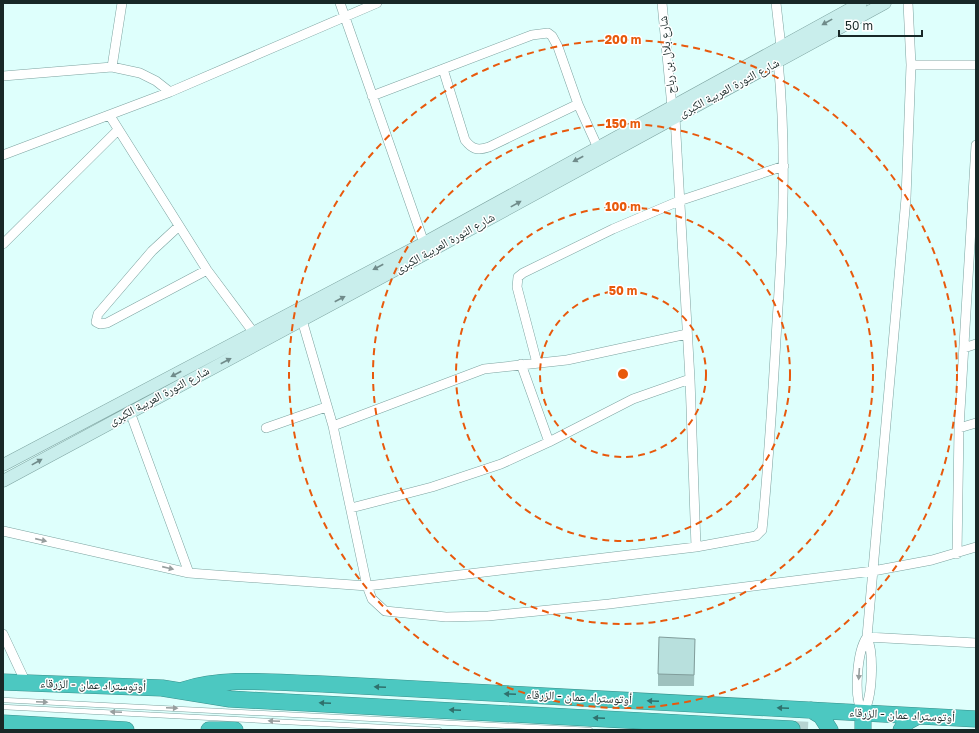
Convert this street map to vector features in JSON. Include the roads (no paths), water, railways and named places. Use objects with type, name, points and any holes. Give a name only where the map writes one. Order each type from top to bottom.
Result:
[{"type":"highway","name":"أوتوستراد عمان - الزرقاء","points":[[3,682],[149,687],[182,690],[206,696],[230,699],[792,729]]},
{"type":"highway","name":"أوتوستراد عمان - الزرقاء","points":[[182,690],[220,682],[323,684],[976,719]]},
{"type":"highway","points":[[811,710],[821,716],[830,730]]},
{"type":"highway","points":[[863,713],[863,730]]},
{"type":"highway","points":[[901,730],[907,722],[918,716]]},
{"type":"highway","points":[[3,723],[43,728],[126,730]]},
{"type":"highway","points":[[209,730],[235,730]]},
{"type":"main road","name":"شارع الثورة العربية الكبرى","points":[[3,465],[254,333],[425,248],[674,112],[781,47],[861,3]]},
{"type":"main road","name":"شارع الثورة العربية الكبرى","points":[[3,481],[302,320],[598,148],[778,61],[885,3]]},
{"type":"street","points":[[112,67],[122,3]]},
{"type":"street","points":[[340,3],[425,248]]},
{"type":"street","points":[[3,155],[110,116],[170,92],[377,3]]},
{"type":"street","name":"شارع بلال بن رباح","points":[[662,3],[674,112],[690,379],[696,548]]},
{"type":"street","points":[[776,3],[781,47]]},
{"type":"street","points":[[863,713],[868,704],[869,695],[871,652],[867,637],[903,238],[911,65],[908,3]]},
{"type":"street","points":[[372,96],[532,35],[548,33],[552,36],[558,47],[578,104],[598,148]]},
{"type":"street","points":[[3,531],[189,573],[367,586],[696,548],[752,538],[762,530],[769,465],[783,234],[784,166],[778,61]]},
{"type":"street","points":[[911,65],[976,65]]},
{"type":"street","points":[[3,76],[112,67],[140,73],[156,81],[170,92]]},
{"type":"street","points":[[443,69],[465,140],[477,150],[489,147],[578,104]]},
{"type":"street","points":[[110,116],[207,270],[254,333]]},
{"type":"street","points":[[3,244],[118,130]]},
{"type":"street","points":[[957,554],[959,428],[964,348],[972,266],[976,145]]},
{"type":"street","points":[[537,363],[517,287],[518,277],[541,263],[612,229],[679,201],[784,166]]},
{"type":"street","points":[[179,226],[144,260],[98,314],[96,322],[100,324],[107,323],[207,270]]},
{"type":"street","points":[[302,320],[326,407],[333,426],[367,586],[372,599],[385,611],[446,617],[488,616],[609,604],[873,571],[932,560],[957,554],[976,547]]},
{"type":"street","points":[[333,426],[468,374],[494,367],[537,363],[612,351],[687,334]]},
{"type":"street","points":[[964,348],[976,344]]},
{"type":"street","points":[[521,364],[549,442]]},
{"type":"street","points":[[351,508],[432,487],[487,469],[549,442],[633,399],[690,379]]},
{"type":"street","points":[[266,428],[326,407]]},
{"type":"street","points":[[130,412],[189,573]]},
{"type":"street","points":[[959,428],[976,423]]},
{"type":"street","points":[[3,634],[26,683]]},
{"type":"street","points":[[867,637],[976,643]]},
{"type":"lane","points":[[3,700],[590,730]]},
{"type":"lane","points":[[3,707],[439,730]]},
{"type":"tunnel","points":[[792,729],[816,730]]}]
